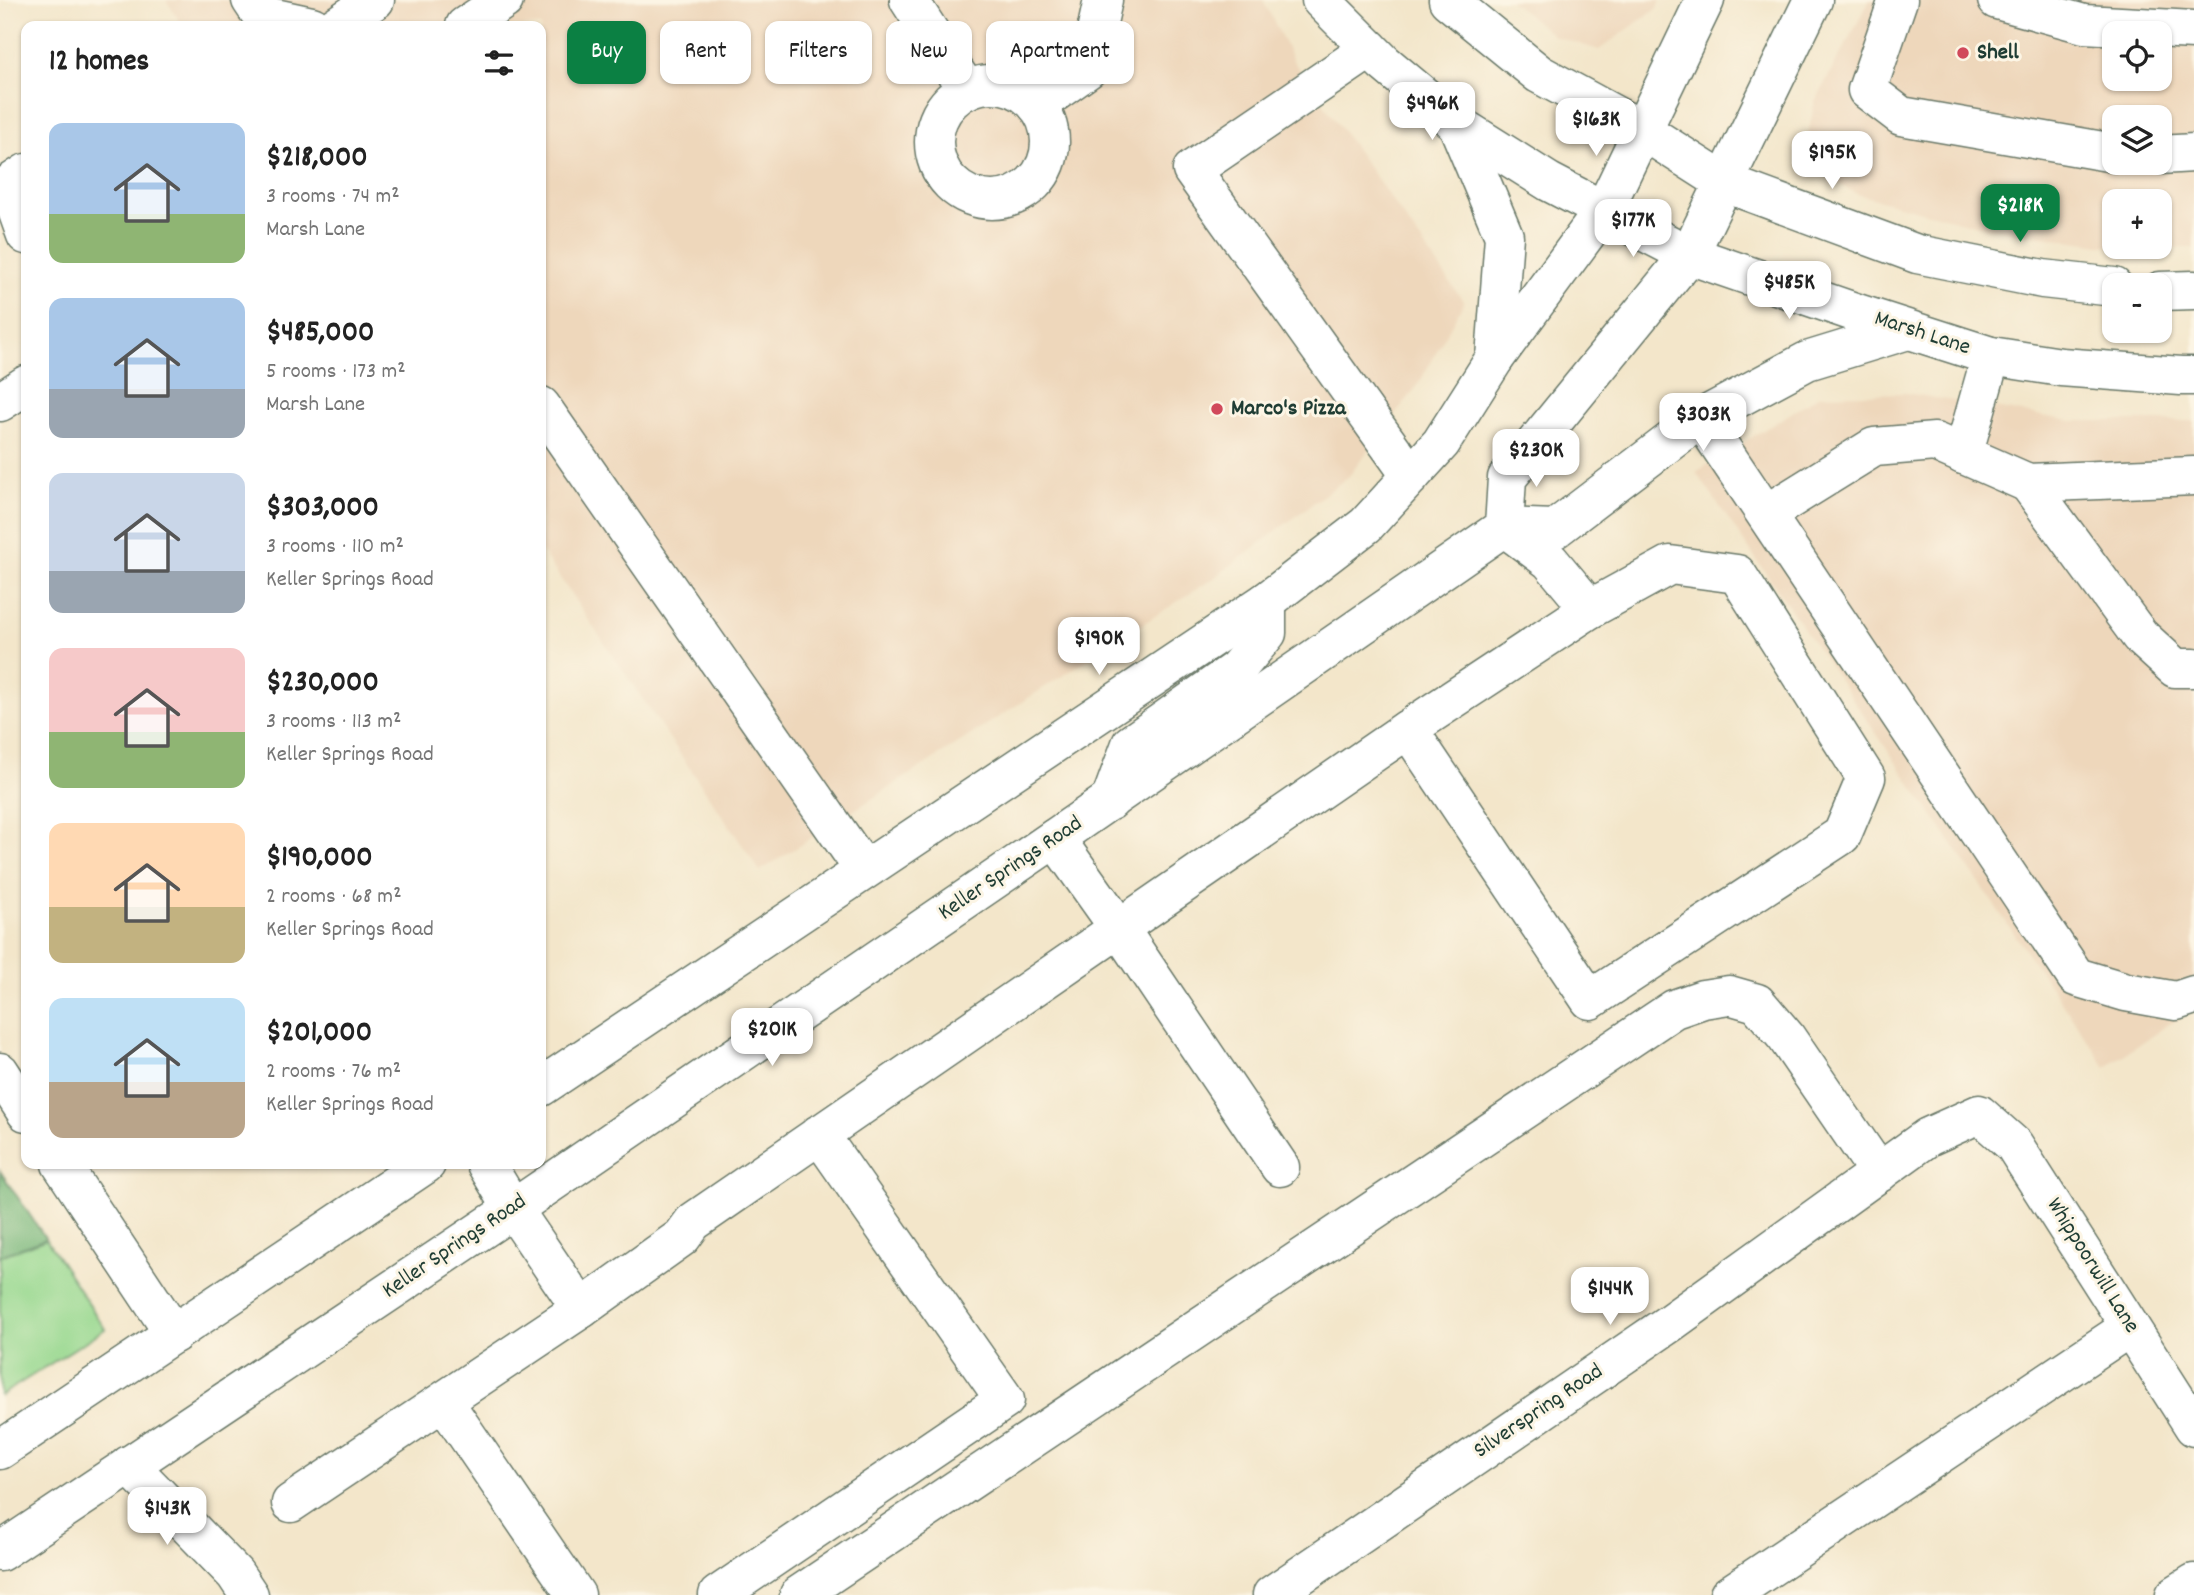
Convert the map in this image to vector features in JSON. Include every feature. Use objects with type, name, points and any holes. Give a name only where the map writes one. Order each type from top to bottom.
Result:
[{"type":"main road","points":[[251,0],[261,15],[289,21]]},
{"type":"main road","points":[[344,21],[375,0]]},
{"type":"main road","points":[[472,21],[504,0]]},
{"type":"main road","points":[[909,0],[967,90]]},
{"type":"main road","points":[[1037,105],[1088,69],[1103,0]]},
{"type":"main road","name":"Marsh Lane","points":[[1321,0],[1370,49],[1457,124],[1549,182],[1689,254],[1991,356],[2061,367],[2194,376]]},
{"type":"main road","points":[[1448,0],[1539,74],[1642,130],[1725,183],[1917,254],[2043,279],[2102,286]]},
{"type":"main road","points":[[546,1084],[1266,601],[1366,525],[1441,443],[1495,358],[1604,210],[1705,0]]},
{"type":"main road","points":[[1504,527],[1507,478],[1689,254],[1813,0]]},
{"type":"main road","points":[[1898,0],[1867,90],[1901,116],[2102,151]]},
{"type":"main road","points":[[1997,0],[2084,24],[2194,30]]},
{"type":"main road","points":[[1370,49],[1192,170],[1411,476]]},
{"type":"main road","points":[[985,85],[1005,86],[1023,93],[1037,105],[1047,122],[1051,141],[1048,160],[1039,178],[1024,191],[1006,199],[988,200],[970,196],[953,186],[941,171],[935,153],[935,135],[940,117],[951,101],[967,90],[985,85]]},
{"type":"main road","points":[[1457,124],[1504,236],[1495,358]]},
{"type":"main road","points":[[2172,154],[2194,153]]},
{"type":"main road","points":[[21,176],[8,185],[21,221]]},
{"type":"main road","points":[[2172,291],[2194,290]]},
{"type":"main road","points":[[1504,527],[1555,529],[1701,418],[1807,361],[1908,330]]},
{"type":"main road","points":[[1963,455],[1991,356]]},
{"type":"main road","points":[[0,402],[21,387]]},
{"type":"main road","points":[[546,413],[864,870]]},
{"type":"main road","points":[[1701,418],[2076,978],[2126,992],[2176,1001],[2194,995]]},
{"type":"main road","points":[[1766,514],[1874,447],[1935,442],[2028,483],[2194,476]]},
{"type":"main road","points":[[2028,483],[2140,636],[2175,668],[2194,668]]},
{"type":"main road","points":[[1504,527],[1550,561],[1590,609]]},
{"type":"main road","name":"Keller Springs Road","points":[[0,1552],[513,1209],[1110,801],[1504,527]]},
{"type":"main road","points":[[291,1503],[581,1309],[682,1237],[693,1222],[1408,729],[1590,609],[1670,565],[1737,574],[1866,778],[1842,835],[1590,1000],[1408,729]]},
{"type":"main road","points":[[1110,801],[1131,744],[1237,669],[1267,633],[1266,601]]},
{"type":"main road","points":[[1055,838],[1280,1167]]},
{"type":"main road","points":[[799,1595],[1674,1009],[1703,999],[1728,995],[1757,1003],[1786,1037],[1880,1173]]},
{"type":"main road","points":[[0,1072],[21,1104]]},
{"type":"main road","name":"Silverspring Road","points":[[1272,1595],[1670,1322],[1928,1137],[1979,1114]]},
{"type":"main road","name":"Whippoorwill Lane","points":[[1979,1114],[2014,1145],[2194,1427]]},
{"type":"main road","points":[[718,1595],[1005,1400],[819,1134]]},
{"type":"main road","points":[[64,1169],[174,1334]]},
{"type":"main road","points":[[0,1450],[419,1169]]},
{"type":"main road","points":[[489,1169],[581,1309]]},
{"type":"main road","points":[[1729,1595],[2130,1327]]},
{"type":"main road","points":[[444,1402],[576,1595]]},
{"type":"main road","points":[[130,1465],[235,1574],[249,1595]]},
{"type":"main road","points":[[2175,1595],[2194,1583]]},
{"type":"shaded area","points":[[166,0],[1263,0],[1294,62],[1464,302],[1418,385],[1349,476],[1214,578],[760,871],[546,557],[546,21],[180,21]]},
{"type":"shaded area","points":[[1510,0],[1661,0],[1656,9],[1599,50],[1554,36]]},
{"type":"shaded area","points":[[1870,0],[2194,0],[2194,248],[2172,248],[2172,189],[2102,189],[2102,245],[1986,228],[1857,194],[1830,179],[1814,157],[1809,130],[1815,101]]},
{"type":"shaded area","points":[[1906,393],[2071,421],[2194,421],[2194,1007],[2106,1067],[1696,472],[1820,395]]},
{"type":"green space","points":[[0,1171],[46,1239],[0,1256]]},
{"type":"green space","points":[[46,1239],[105,1329],[0,1396],[0,1256]]},
{"type":"place","name":"Shell","points":[[1963,53]]},
{"type":"place","name":"Marco's Pizza","points":[[1217,409]]}]
